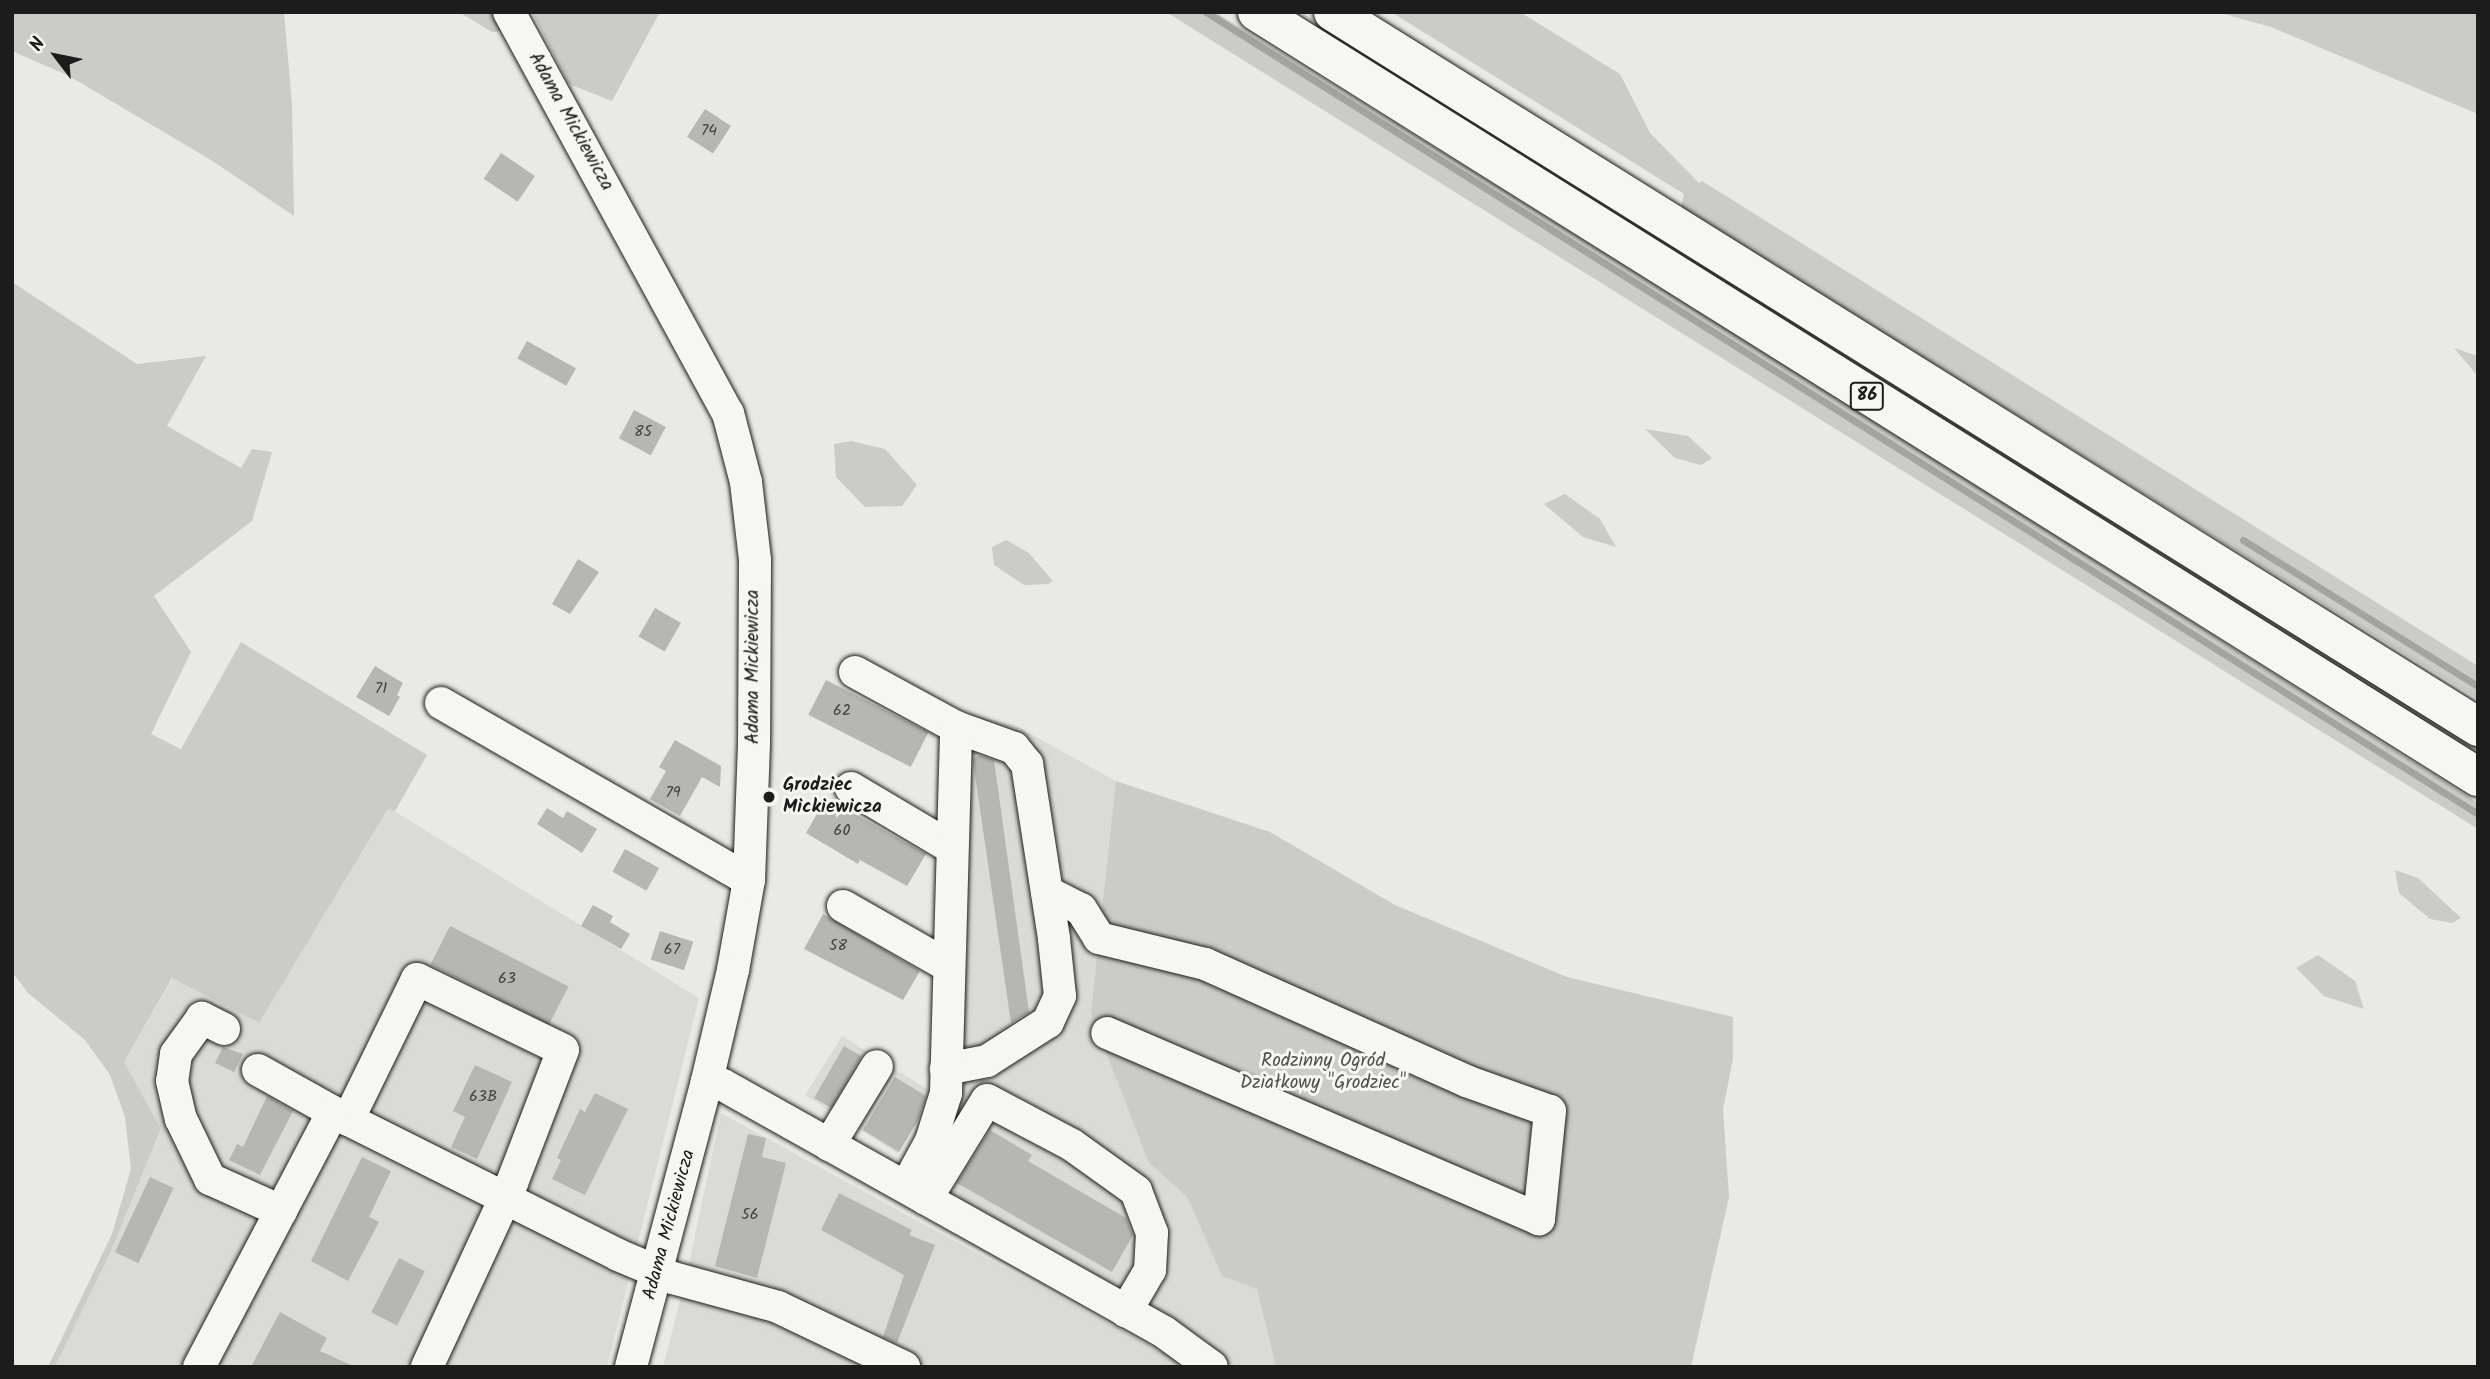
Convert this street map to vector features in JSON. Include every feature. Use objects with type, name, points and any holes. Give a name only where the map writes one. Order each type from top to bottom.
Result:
[{"type":"main road","name":"86","points":[[1257,12],[2478,777]]},
{"type":"main road","name":"86","points":[[1333,12],[2478,727]]},
{"type":"street","name":"Adama Mickiewicza","points":[[509,12],[728,413],[740,450],[755,560],[754,744],[749,880],[733,970],[707,1081],[631,1367]]},
{"type":"street","points":[[855,672],[956,727],[1014,748],[1027,764],[1060,996],[1048,1022],[987,1061],[946,1069]]},
{"type":"street","points":[[441,703],[749,880]]},
{"type":"street","points":[[916,1193],[946,1093],[956,727]]},
{"type":"street","points":[[850,788],[952,848]]},
{"type":"street","points":[[1047,892],[1081,909],[1099,938],[1205,964],[1466,1082],[1550,1111],[1539,1219],[1107,1033]]},
{"type":"street","points":[[842,906],[948,966]]},
{"type":"street","points":[[200,1367],[281,1211],[341,1116],[417,979],[563,1050],[505,1199],[427,1367]]},
{"type":"street","points":[[224,1029],[202,1018],[176,1054],[172,1081],[181,1119],[210,1179],[281,1211]]},
{"type":"street","points":[[829,1145],[877,1066]]},
{"type":"street","points":[[258,1070],[341,1116],[505,1199],[658,1271],[685,1282],[778,1307],[904,1367]]},
{"type":"street","points":[[707,1081],[723,1085],[1164,1332],[1212,1367]]},
{"type":"street","points":[[916,1193],[987,1100],[1072,1145],[1136,1191],[1153,1233],[1150,1270],[1126,1311]]},
{"type":"shaded area","points":[[967,714],[1014,725],[1116,781],[1111,875],[1149,1163],[1187,1197],[1222,1276],[1257,1288],[1276,1367],[1193,1367],[1209,1342],[1125,1300],[921,1182],[953,1091]]},
{"type":"shaded area","points":[[389,808],[699,998],[607,1367],[55,1367],[111,1251],[161,1130],[124,1062],[173,978],[259,1023]]},
{"type":"shaded area","points":[[842,1036],[934,1094],[897,1153],[805,1095]]},
{"type":"shaded area","points":[[721,1113],[1190,1367],[663,1367],[685,1282]]},
{"type":"green space","points":[[12,12],[284,12],[292,105],[294,216],[211,160],[69,76],[12,51]]},
{"type":"green space","points":[[459,12],[497,12],[502,20],[501,31],[492,32]]},
{"type":"green space","points":[[532,12],[660,12],[612,101],[569,84]]},
{"type":"green space","points":[[1166,12],[1215,12],[1816,384],[2478,803],[2478,829]]},
{"type":"green space","points":[[1391,12],[1520,12],[1620,74],[1650,133],[1699,183],[1702,181],[2478,666],[2478,699],[1681,209],[1684,194]]},
{"type":"green space","points":[[2217,12],[2478,12],[2478,114],[2271,27]]},
{"type":"green space","points":[[1628,215],[2478,746],[2478,759],[1623,227]]},
{"type":"green space","points":[[12,282],[137,364],[206,356],[167,426],[241,468],[252,449],[272,452],[252,521],[154,596],[191,652],[151,734],[181,749],[241,642],[427,755],[395,811],[388,809],[259,1023],[172,978],[124,1062],[161,1129],[111,1251],[55,1367],[48,1367],[112,1234],[131,1169],[125,1117],[110,1075],[85,1040],[28,993],[12,972]]},
{"type":"green space","points":[[2454,348],[2478,356],[2478,375],[2477,375]]},
{"type":"green space","points":[[1645,429],[1688,436],[1712,458],[1701,465],[1675,458]]},
{"type":"green space","points":[[851,441],[885,449],[917,485],[902,506],[865,507],[836,477],[834,444]]},
{"type":"green space","points":[[1565,494],[1600,519],[1616,547],[1583,537],[1544,504]]},
{"type":"green space","points":[[1006,540],[1029,553],[1053,581],[1048,584],[1024,585],[994,565],[992,547]]},
{"type":"green space","name":"Rodzinny Ogród Działkowy \"Grodziec\"","points":[[1116,781],[1270,832],[1395,905],[1567,977],[1733,1017],[1733,1059],[1723,1109],[1729,1197],[1691,1367],[1276,1367],[1257,1289],[1222,1276],[1187,1197],[1149,1163],[1091,1013]]},
{"type":"green space","points":[[2395,870],[2418,878],[2461,918],[2452,923],[2430,919],[2399,893]]},
{"type":"green space","points":[[2318,955],[2355,981],[2364,1009],[2324,996],[2296,968]]},
{"type":"building","points":[[705,109],[731,126],[713,154],[687,137]]},
{"type":"building","points":[[501,153],[535,176],[518,202],[484,179]]},
{"type":"building","points":[[527,341],[576,368],[566,386],[517,358]]},
{"type":"building","points":[[634,410],[666,427],[651,455],[619,438]]},
{"type":"building","points":[[578,559],[599,572],[570,614],[552,604]]},
{"type":"building","points":[[655,608],[681,623],[664,652],[638,637]]},
{"type":"building","points":[[375,666],[403,683],[397,695],[400,697],[389,716],[356,697]]},
{"type":"building","points":[[826,680],[928,732],[911,767],[808,715]]},
{"type":"building","points":[[675,740],[721,766],[720,787],[702,777],[680,816],[650,799],[666,771],[659,767]]},
{"type":"building","points":[[974,757],[994,760],[1029,1012],[1011,1023],[973,761]]},
{"type":"building","points":[[826,798],[926,854],[907,886],[860,860],[858,864],[806,833]]},
{"type":"building","points":[[547,808],[563,818],[567,811],[597,829],[582,853],[537,824]]},
{"type":"building","points":[[625,849],[659,868],[647,891],[612,872]]},
{"type":"building","points":[[593,905],[613,916],[610,922],[630,934],[621,949],[581,926]]},
{"type":"building","points":[[823,914],[920,971],[903,1000],[804,949]]},
{"type":"building","points":[[450,926],[569,986],[549,1025],[430,964]]},
{"type":"building","points":[[660,931],[693,942],[684,970],[651,960]]},
{"type":"building","points":[[844,1046],[861,1056],[831,1108],[814,1098]]},
{"type":"building","points":[[223,1047],[243,1054],[234,1072],[215,1063]]},
{"type":"building","points":[[475,1065],[512,1082],[477,1159],[451,1147],[465,1117],[453,1111]]},
{"type":"building","points":[[895,1077],[926,1096],[918,1120],[899,1152],[863,1130]]},
{"type":"building","points":[[595,1093],[628,1109],[585,1195],[552,1179],[561,1160],[557,1158],[580,1109],[585,1112]]},
{"type":"building","points":[[267,1096],[293,1111],[260,1175],[229,1160],[237,1144],[243,1147]]},
{"type":"building","points":[[990,1130],[1032,1155],[1028,1161],[1126,1218],[1133,1235],[1112,1272],[957,1183]]},
{"type":"building","points":[[748,1134],[766,1138],[762,1157],[786,1163],[757,1278],[715,1266]]},
{"type":"building","points":[[362,1157],[391,1171],[369,1217],[379,1222],[348,1281],[311,1261]]},
{"type":"building","points":[[150,1177],[174,1188],[138,1263],[115,1252]]},
{"type":"building","points":[[839,1193],[912,1230],[909,1235],[935,1245],[897,1343],[883,1337],[904,1275],[821,1230]]},
{"type":"building","points":[[399,1258],[425,1271],[397,1326],[371,1312]]},
{"type":"building","points":[[280,1312],[327,1338],[320,1351],[355,1367],[251,1367]]},
{"type":"waterway","points":[[1206,12],[2478,814]]},
{"type":"waterway","points":[[2243,540],[2478,686]]},
{"type":"place","name":"Grodziec Mickiewicza","points":[[769,797]]}]
